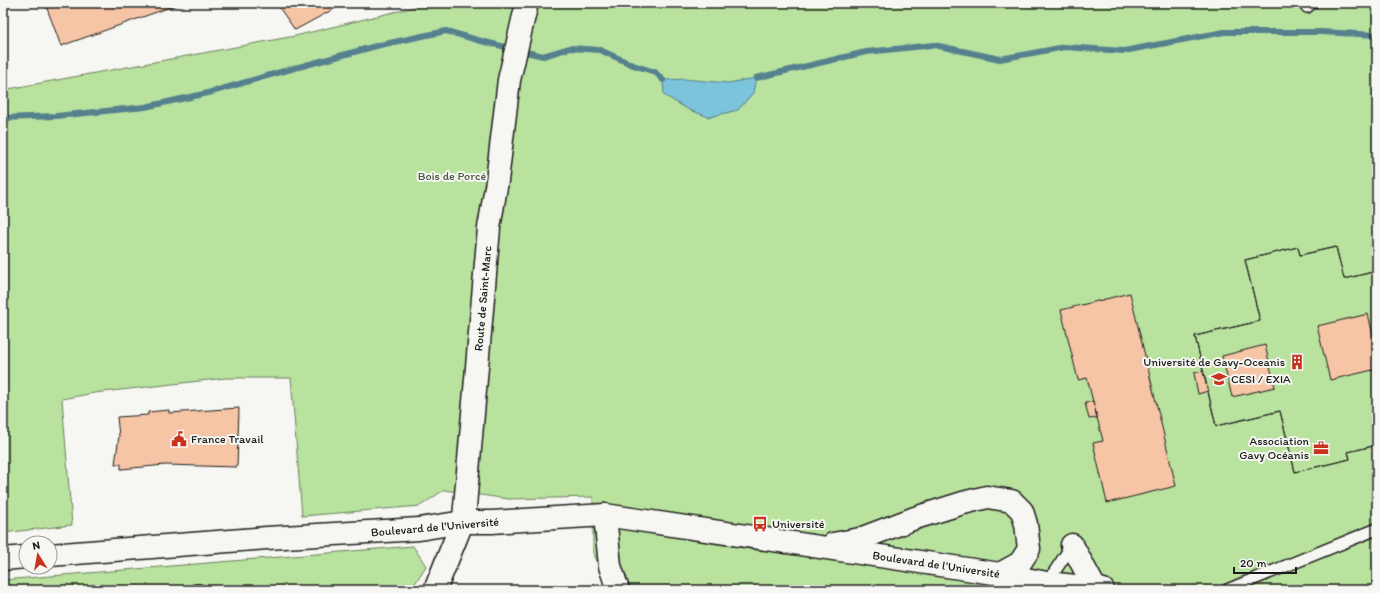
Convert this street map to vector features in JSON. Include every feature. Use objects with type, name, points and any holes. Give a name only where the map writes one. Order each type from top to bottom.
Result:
[{"type":"street","name":"Route de Saint-Marc","points":[[435,590],[463,522],[489,228],[497,181],[511,74],[527,3]]},
{"type":"street","name":"Boulevard de l'Université","points":[[58,554],[268,538],[418,529],[463,522],[492,522],[605,515],[818,547],[1000,574],[1020,563],[1029,549],[1026,524],[1022,511],[1012,501],[987,497],[962,502],[860,539],[818,547]]},
{"type":"street","points":[[605,515],[610,566],[618,590]]},
{"type":"street","points":[[1072,545],[1099,589]]},
{"type":"street","points":[[3,559],[18,558]]},
{"type":"street","points":[[1000,574],[1047,583],[1099,589]]},
{"type":"lane","points":[[1227,590],[1377,529]]},
{"type":"lane","points":[[1047,583],[1072,545]]},
{"type":"green space","name":"Bois de Porcé","points":[[431,3],[1377,3],[1377,590],[607,590],[593,551],[593,497],[509,499],[444,490],[420,506],[302,516],[291,378],[226,378],[94,393],[62,399],[72,525],[3,533],[3,90],[295,36]]},
{"type":"green space","points":[[413,546],[426,566],[411,590],[3,590],[3,580]]},
{"type":"water","points":[[756,78],[753,93],[738,110],[709,117],[689,110],[664,95],[663,80],[684,79],[728,83]]},
{"type":"building","points":[[45,3],[182,3],[61,46]]},
{"type":"building","points":[[276,3],[345,3],[295,30]]},
{"type":"building","name":"Université de Gavy-Oceanis","points":[[1298,247],[1300,255],[1336,247],[1344,279],[1377,271],[1377,352],[1368,314],[1317,326],[1330,380],[1377,369],[1377,410],[1375,410],[1377,417],[1377,445],[1348,452],[1350,459],[1295,472],[1280,411],[1216,426],[1195,336],[1260,321],[1245,260]],"holes":[[[1265,345],[1275,387],[1232,397],[1222,356]]]},
{"type":"building","name":"Université de Gavy-Oceanis","points":[[1298,247],[1300,255],[1336,247],[1344,279],[1377,271],[1377,410],[1375,410],[1377,417],[1377,445],[1348,452],[1350,459],[1295,472],[1280,411],[1216,426],[1195,336],[1260,321],[1245,260]]},
{"type":"building","points":[[1130,293],[1176,486],[1107,503],[1093,443],[1103,441],[1087,378],[1078,380],[1061,310]]},
{"type":"building","points":[[1203,371],[1208,391],[1198,394],[1194,373]]},
{"type":"building","points":[[1093,401],[1097,418],[1089,419],[1085,403]]},
{"type":"building","name":"France Travail","points":[[239,408],[237,467],[165,465],[121,469],[121,464],[115,464],[119,436],[117,417],[148,415],[148,412],[169,410],[169,413]]},
{"type":"building","points":[[354,587],[354,590],[321,590]]},
{"type":"waterway","points":[[3,118],[56,116],[145,107],[208,93],[380,45],[446,31],[543,56],[570,48],[600,50],[633,65],[655,72],[663,80]]},
{"type":"waterway","points":[[756,78],[866,52],[934,45],[1000,59],[1065,47],[1124,51],[1224,32],[1321,32],[1377,35]]},
{"type":"place","name":"Université de Gavy-Oceanis","points":[[1297,362]]},
{"type":"place","name":"CESI / EXIA","points":[[1219,379]]},
{"type":"place","name":"France Travail","points":[[179,439]]},
{"type":"place","name":"Association Gavy Océanis","points":[[1321,448]]},
{"type":"place","name":"Université","points":[[760,524]]}]
